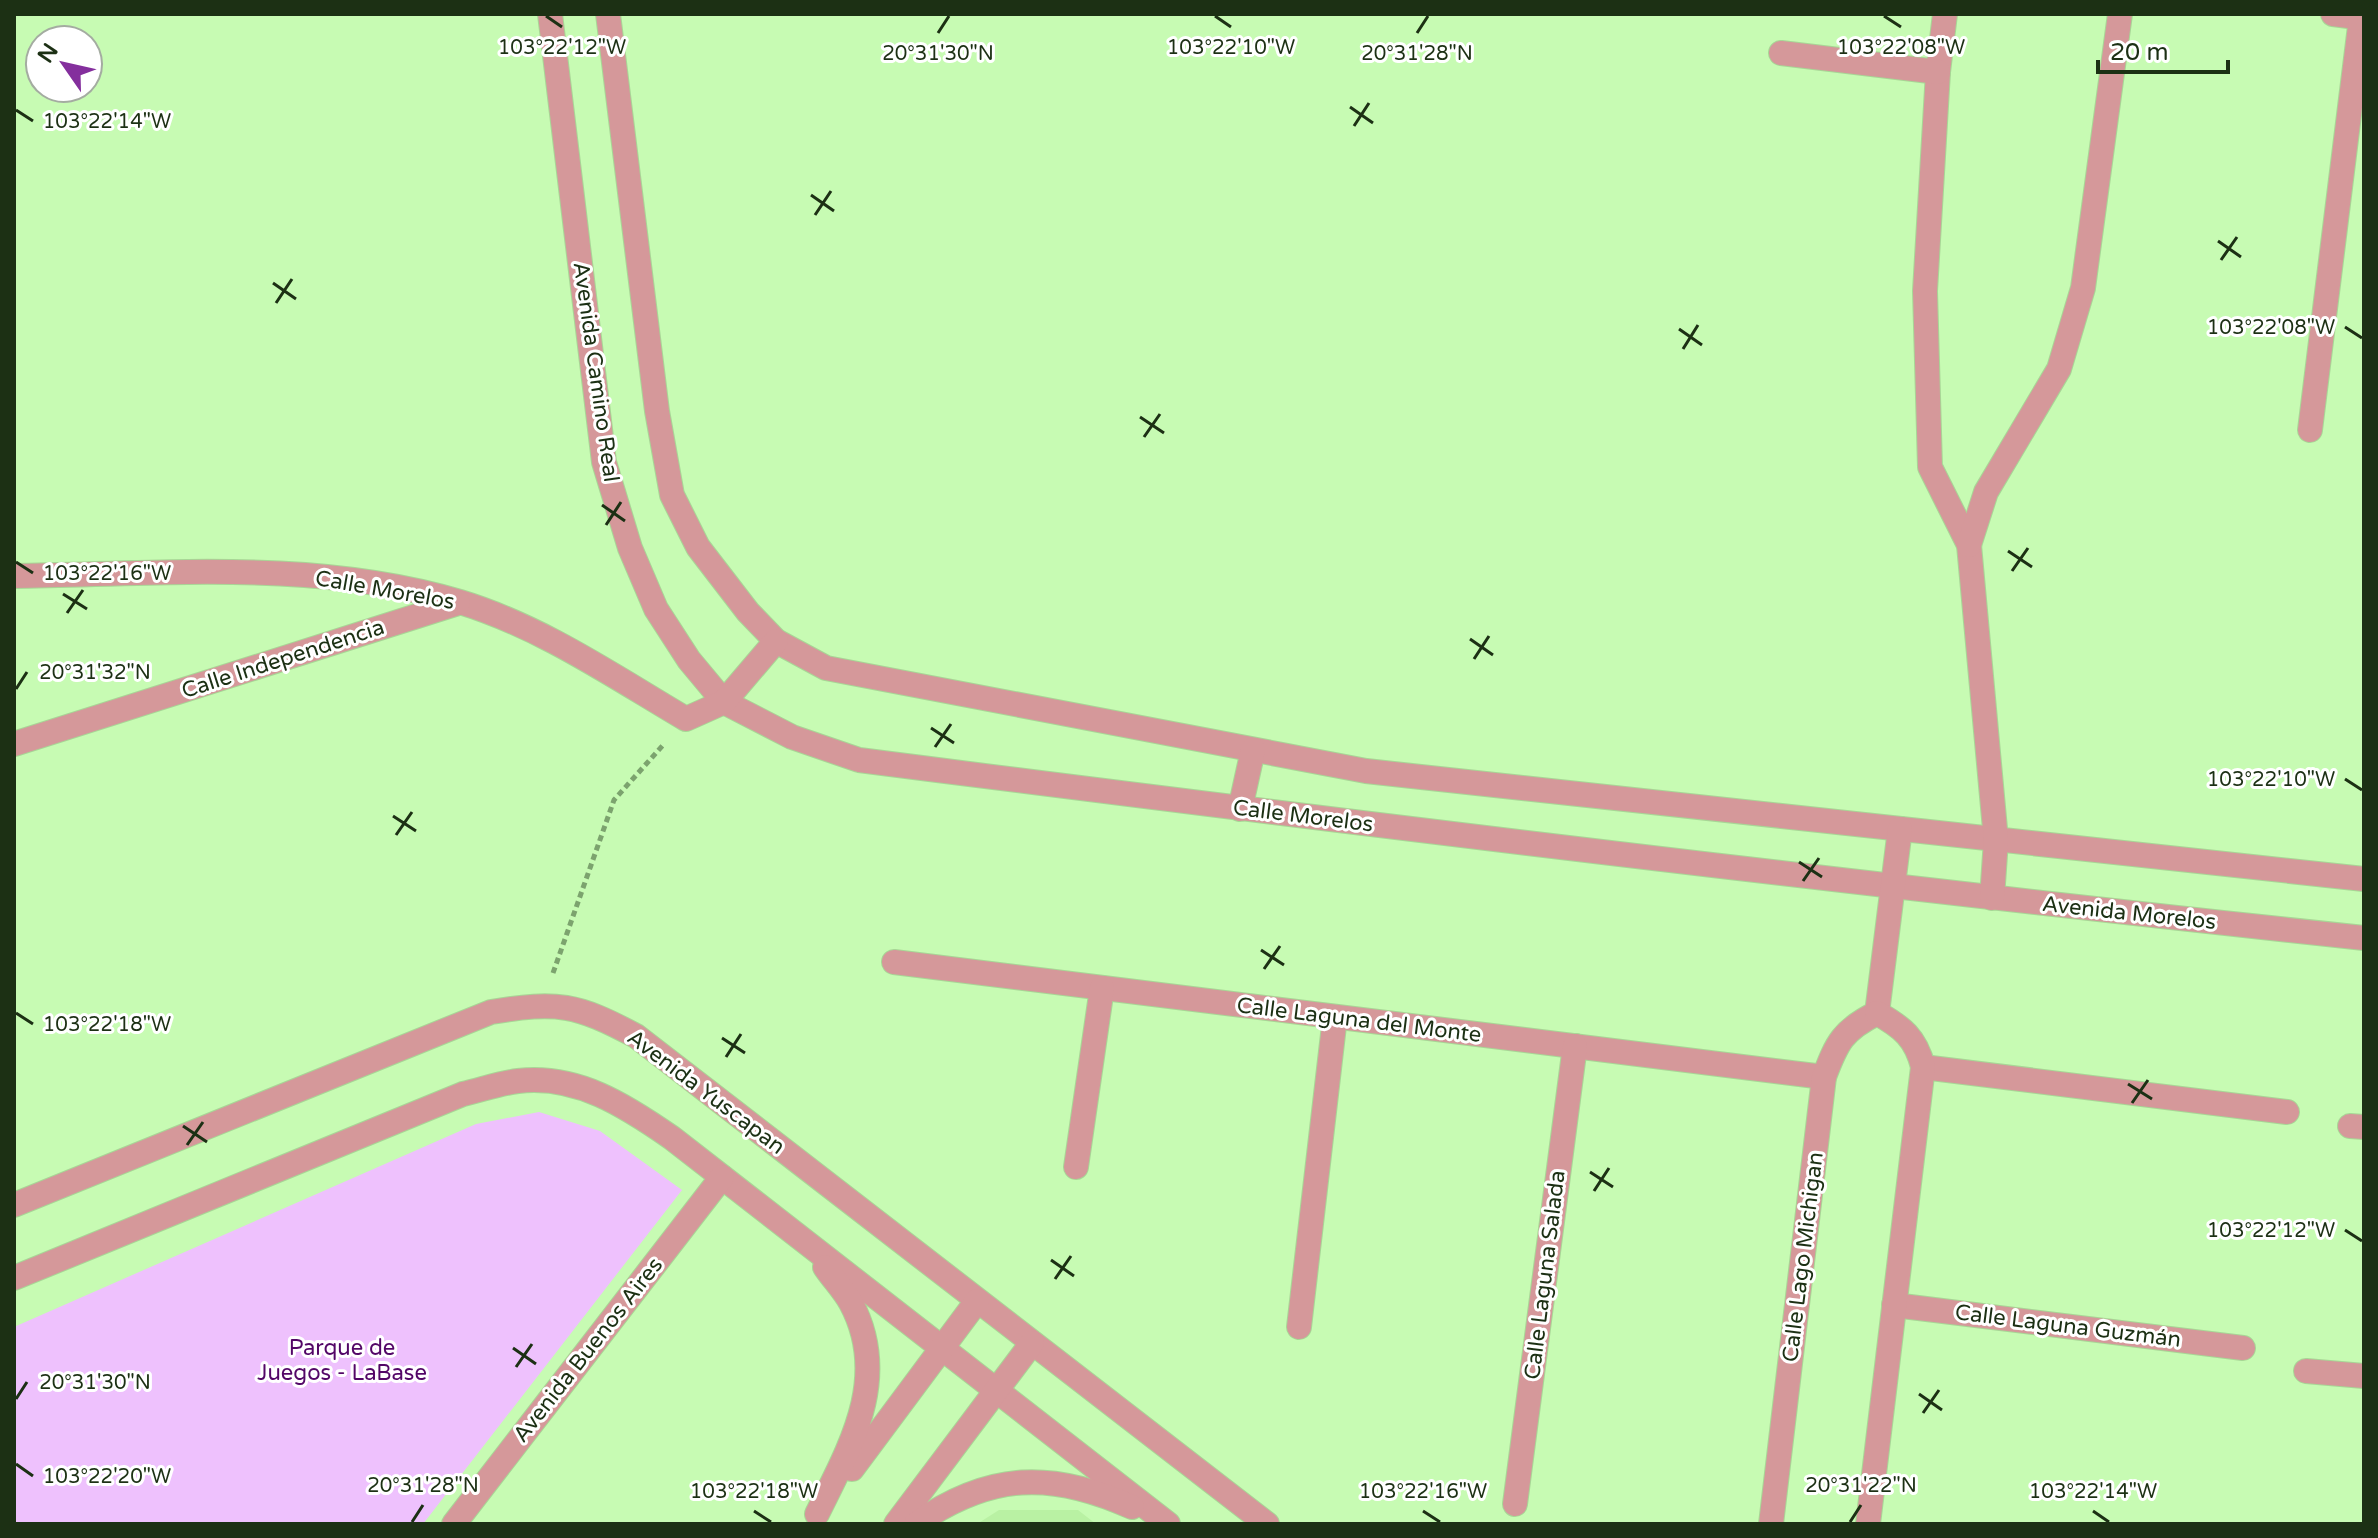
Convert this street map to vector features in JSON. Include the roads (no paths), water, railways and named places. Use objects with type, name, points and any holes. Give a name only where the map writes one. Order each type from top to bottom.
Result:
[{"type":"street","name":"Avenida Camino Real","points":[[550,14],[604,462],[630,548],[656,609],[689,660],[724,702]]},
{"type":"street","points":[[608,14],[657,411],[672,495],[698,547],[748,612],[776,641],[826,668],[1366,771],[2364,879]]},
{"type":"street","points":[[1945,14],[1938,72],[1925,291],[1930,467],[1969,545],[1996,840],[1992,898]]},
{"type":"street","points":[[1969,545],[1986,492],[2041,404],[2059,369],[2072,329],[2083,288],[2120,14]]},
{"type":"street","points":[[2310,430],[2363,18],[2333,14]]},
{"type":"street","points":[[1781,53],[1938,72]]},
{"type":"street","name":"Calle Morelos","points":[[14,576],[263,573],[331,577],[461,602],[579,653],[686,719],[724,702],[792,737],[859,760],[1240,809],[1894,883]]},
{"type":"street","name":"Calle Independencia","points":[[14,744],[461,602]]},
{"type":"street","points":[[724,702],[776,641]]},
{"type":"street","points":[[1240,809],[1253,750]]},
{"type":"street","points":[[1868,1524],[1923,1067],[1918,1046],[1900,1026],[1877,1013],[1900,829]]},
{"type":"street","name":"Avenida Morelos","points":[[1894,883],[1992,898],[2364,938]]},
{"type":"street","name":"Calle Laguna del Monte","points":[[894,962],[1824,1077]]},
{"type":"street","points":[[1076,1167],[1102,988]]},
{"type":"street","name":"Avenida Yuscapan","points":[[14,1205],[491,1012],[541,1004],[592,1012],[636,1036],[1267,1524]]},
{"type":"street","name":"Calle Lago Michigan","points":[[1771,1524],[1824,1077],[1837,1044],[1854,1024],[1877,1013]]},
{"type":"street","points":[[1299,1327],[1335,1017]]},
{"type":"street","name":"Calle Laguna Salada","points":[[1515,1504],[1575,1046]]},
{"type":"street","points":[[1923,1067],[2287,1112]]},
{"type":"street","points":[[14,1278],[463,1094],[518,1081],[574,1083],[628,1107],[1167,1523]]},
{"type":"street","name":"Avenida Buenos Aires","points":[[454,1524],[722,1177]]},
{"type":"street","points":[[807,1243],[851,1302],[863,1336],[867,1383],[859,1430],[814,1519]]},
{"type":"street","points":[[814,1519],[977,1301]]},
{"type":"street","name":"Calle Laguna Guzmán","points":[[1894,1305],[2243,1348]]},
{"type":"street","points":[[896,1524],[1032,1343]]},
{"type":"street","points":[[2306,1371],[2364,1376]]},
{"type":"street","points":[[916,1524],[937,1510],[1003,1483],[1039,1481],[1091,1489],[1167,1523]]},
{"type":"park label","name":"Parque de Juegos - LaBase","points":[[342,1360]]}]
